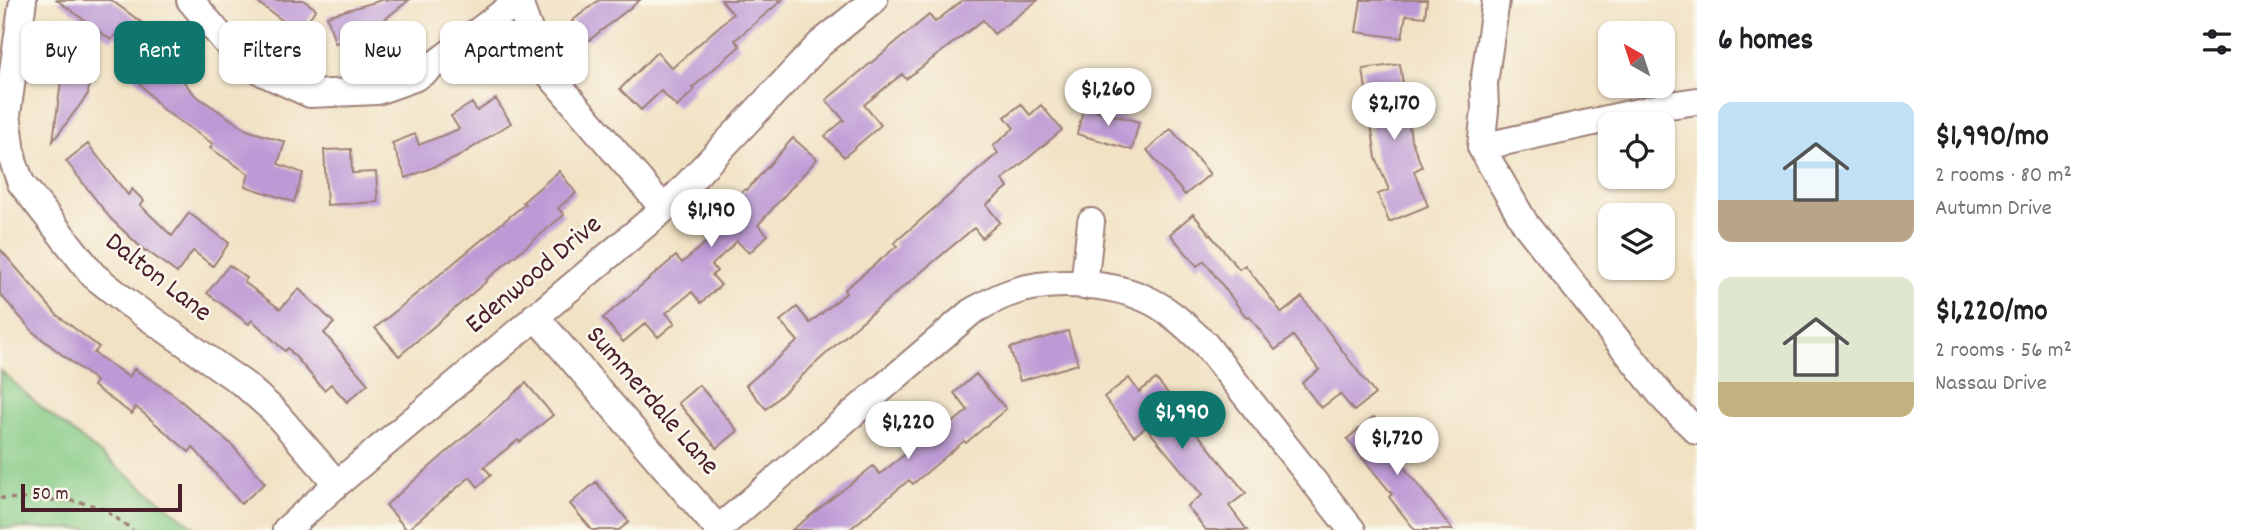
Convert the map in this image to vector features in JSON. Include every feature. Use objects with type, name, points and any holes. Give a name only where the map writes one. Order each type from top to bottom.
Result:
[{"type":"street","name":"Dalton Lane","points":[[23,0],[7,114],[13,161],[21,183],[93,275],[128,303],[245,384],[273,410],[337,484]]},
{"type":"street","points":[[190,0],[241,57],[264,73],[310,94],[377,91],[414,78],[518,0],[550,75],[664,209]]},
{"type":"street","name":"Edenwood Drive","points":[[286,530],[664,209],[820,44],[874,0]]},
{"type":"street","points":[[1496,0],[1484,83],[1485,110],[1481,147],[1525,225],[1666,401],[1697,431]]},
{"type":"street","points":[[1481,147],[1697,101]]},
{"type":"street","points":[[1091,222],[1091,287]]},
{"type":"street","points":[[718,529],[971,312],[1019,290],[1057,283],[1118,290],[1144,298],[1164,309],[1190,330],[1205,344],[1352,530]]},
{"type":"street","name":"Summerdale Lane","points":[[536,316],[718,529]]},
{"type":"path","points":[[0,498],[76,501],[102,508],[133,530]]},
{"type":"green space","points":[[0,370],[42,408],[198,530],[0,528]]},
{"type":"building","points":[[57,0],[111,0],[140,21],[114,21],[114,36],[111,40],[100,32],[100,21],[85,21]]},
{"type":"building","points":[[254,0],[303,0],[316,9],[307,21],[284,21]]},
{"type":"building","points":[[382,0],[409,0],[383,21],[340,21],[340,42],[335,43],[327,16]]},
{"type":"building","points":[[599,0],[640,0],[588,41],[588,21],[572,21]]},
{"type":"building","points":[[721,0],[782,0],[735,40],[740,46],[692,88],[694,90],[677,107],[661,91],[641,110],[620,89],[657,52],[672,68],[733,14]]},
{"type":"building","points":[[963,0],[1038,0],[994,34],[983,20],[906,79],[902,74],[864,105],[881,125],[844,157],[825,136],[844,120],[826,100],[929,15],[935,22]]},
{"type":"building","points":[[1361,0],[1427,0],[1425,17],[1406,15],[1402,38],[1356,32]]},
{"type":"building","points":[[1400,64],[1411,139],[1422,167],[1414,171],[1428,206],[1389,222],[1378,194],[1389,190],[1376,158],[1363,69]]},
{"type":"building","points":[[61,84],[89,84],[88,94],[53,141]]},
{"type":"building","points":[[141,84],[186,84],[195,95],[247,130],[285,142],[278,164],[303,173],[294,202],[245,186],[249,174],[210,148],[213,144],[162,109]]},
{"type":"building","points":[[496,99],[511,123],[456,158],[406,178],[392,143],[415,134],[419,145],[459,129],[451,116],[472,103],[477,111]]},
{"type":"building","points":[[1021,104],[1030,115],[1041,105],[1062,130],[1002,180],[1008,187],[986,205],[1000,222],[982,238],[974,228],[853,329],[766,409],[746,385],[798,341],[780,321],[797,307],[810,323],[846,293],[844,290],[897,246],[894,243],[998,153],[993,146],[1014,128],[1005,117]]},
{"type":"building","points":[[1084,107],[1139,122],[1132,150],[1077,134]]},
{"type":"building","points":[[1171,129],[1210,174],[1185,195],[1147,150]]},
{"type":"building","points":[[793,138],[817,159],[758,225],[768,235],[749,253],[737,241],[712,265],[717,271],[712,275],[721,285],[701,303],[692,292],[666,313],[675,323],[658,337],[646,323],[623,342],[603,318],[676,256],[682,263],[717,233],[709,225],[747,190]]},
{"type":"building","points":[[88,144],[128,195],[132,189],[144,201],[140,205],[172,236],[189,213],[229,243],[213,266],[193,251],[177,273],[145,251],[111,219],[66,161]]},
{"type":"building","points":[[351,149],[352,173],[376,172],[378,202],[327,205],[324,150]]},
{"type":"building","points":[[559,171],[576,193],[558,208],[564,215],[399,356],[375,328],[525,204],[523,202]]},
{"type":"building","points":[[1193,214],[1239,269],[1245,265],[1282,313],[1302,297],[1375,394],[1354,411],[1340,394],[1321,408],[1302,383],[1319,370],[1293,336],[1275,350],[1204,261],[1197,266],[1170,234]]},
{"type":"building","points":[[0,249],[57,315],[99,347],[94,353],[129,377],[134,369],[173,394],[232,445],[265,483],[241,504],[193,447],[189,452],[136,407],[132,414],[93,386],[96,381],[33,332],[0,294]]},
{"type":"building","points":[[229,265],[247,278],[244,282],[280,309],[299,289],[334,323],[324,333],[368,384],[347,402],[331,384],[324,390],[288,348],[285,351],[252,320],[249,324],[207,293]]},
{"type":"building","points":[[1068,331],[1078,364],[1020,381],[1010,348]]},
{"type":"building","points":[[976,374],[1006,409],[966,443],[964,441],[913,484],[909,480],[849,530],[792,530],[873,466],[880,474],[909,451],[899,440],[923,419],[937,436],[968,410],[954,393]]},
{"type":"building","points":[[1129,378],[1139,392],[1156,379],[1246,493],[1229,506],[1247,530],[1206,530],[1187,506],[1202,495],[1146,427],[1134,436],[1104,397]]},
{"type":"building","points":[[526,383],[553,415],[484,467],[491,475],[478,487],[470,477],[407,530],[386,505]]},
{"type":"building","points":[[699,385],[738,431],[717,448],[678,403]]},
{"type":"building","points":[[1374,417],[1406,456],[1400,462],[1453,530],[1415,530],[1389,497],[1392,494],[1347,439]]},
{"type":"building","points":[[596,482],[629,522],[619,530],[592,530],[570,504]]}]
